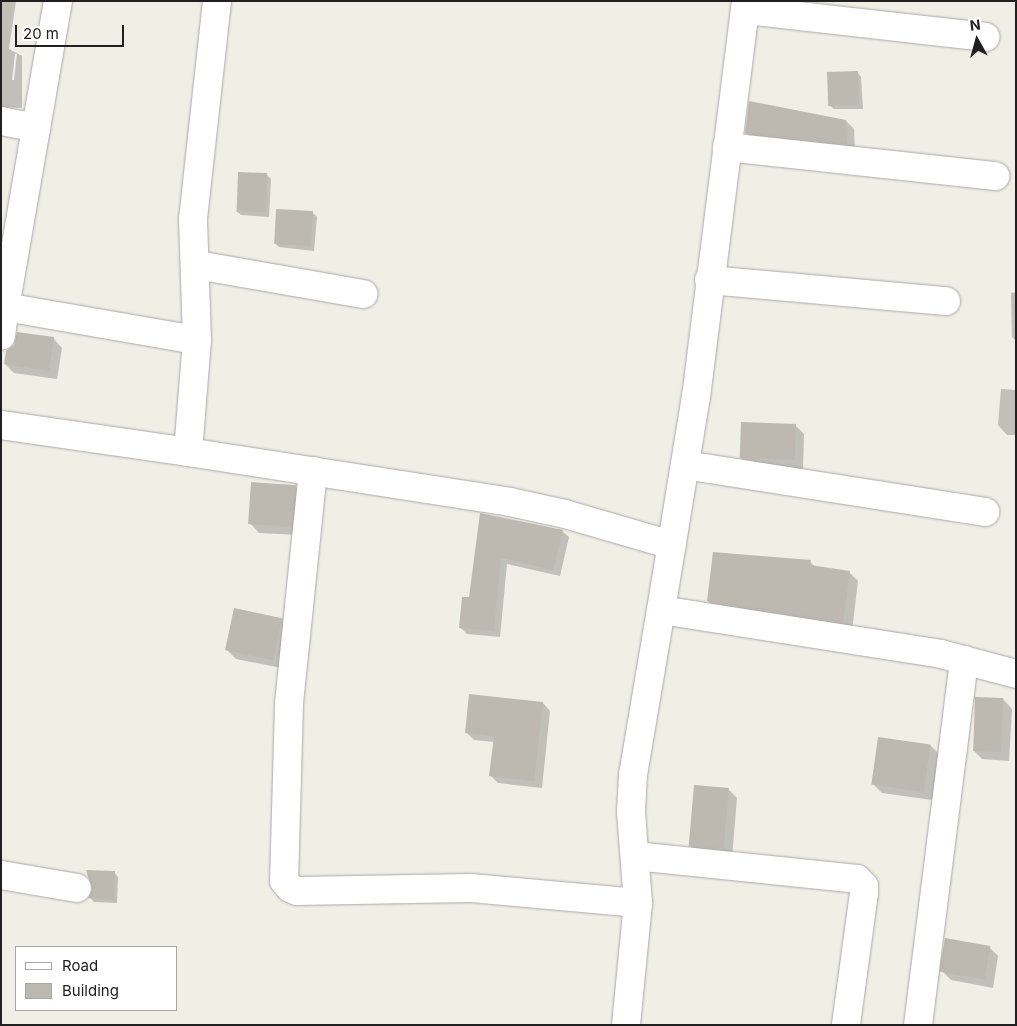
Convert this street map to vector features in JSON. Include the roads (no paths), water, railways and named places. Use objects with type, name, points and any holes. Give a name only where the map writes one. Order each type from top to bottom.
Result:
[{"type":"street","points":[[1,336],[3,306],[58,1]]},
{"type":"street","points":[[188,452],[197,340],[197,265],[193,220],[217,1]]},
{"type":"street","points":[[626,1025],[638,903],[631,812],[633,775],[685,465],[745,6],[985,37]]},
{"type":"street","points":[[1,121],[36,128]]},
{"type":"street","points":[[727,147],[995,176]]},
{"type":"street","points":[[197,265],[363,294]]},
{"type":"street","points":[[709,280],[946,301]]},
{"type":"street","points":[[3,306],[197,340]]},
{"type":"street","points":[[1,425],[510,502],[565,514],[672,545]]},
{"type":"street","points":[[685,465],[985,512]]},
{"type":"street","points":[[313,471],[290,704],[284,881],[290,888],[297,891],[471,888],[638,903]]},
{"type":"street","points":[[661,610],[941,654],[1016,674]]},
{"type":"street","points":[[918,1025],[964,660]]},
{"type":"street","points":[[635,856],[857,879],[864,886],[864,893],[846,1025]]},
{"type":"street","points":[[1,875],[77,888]]}]
